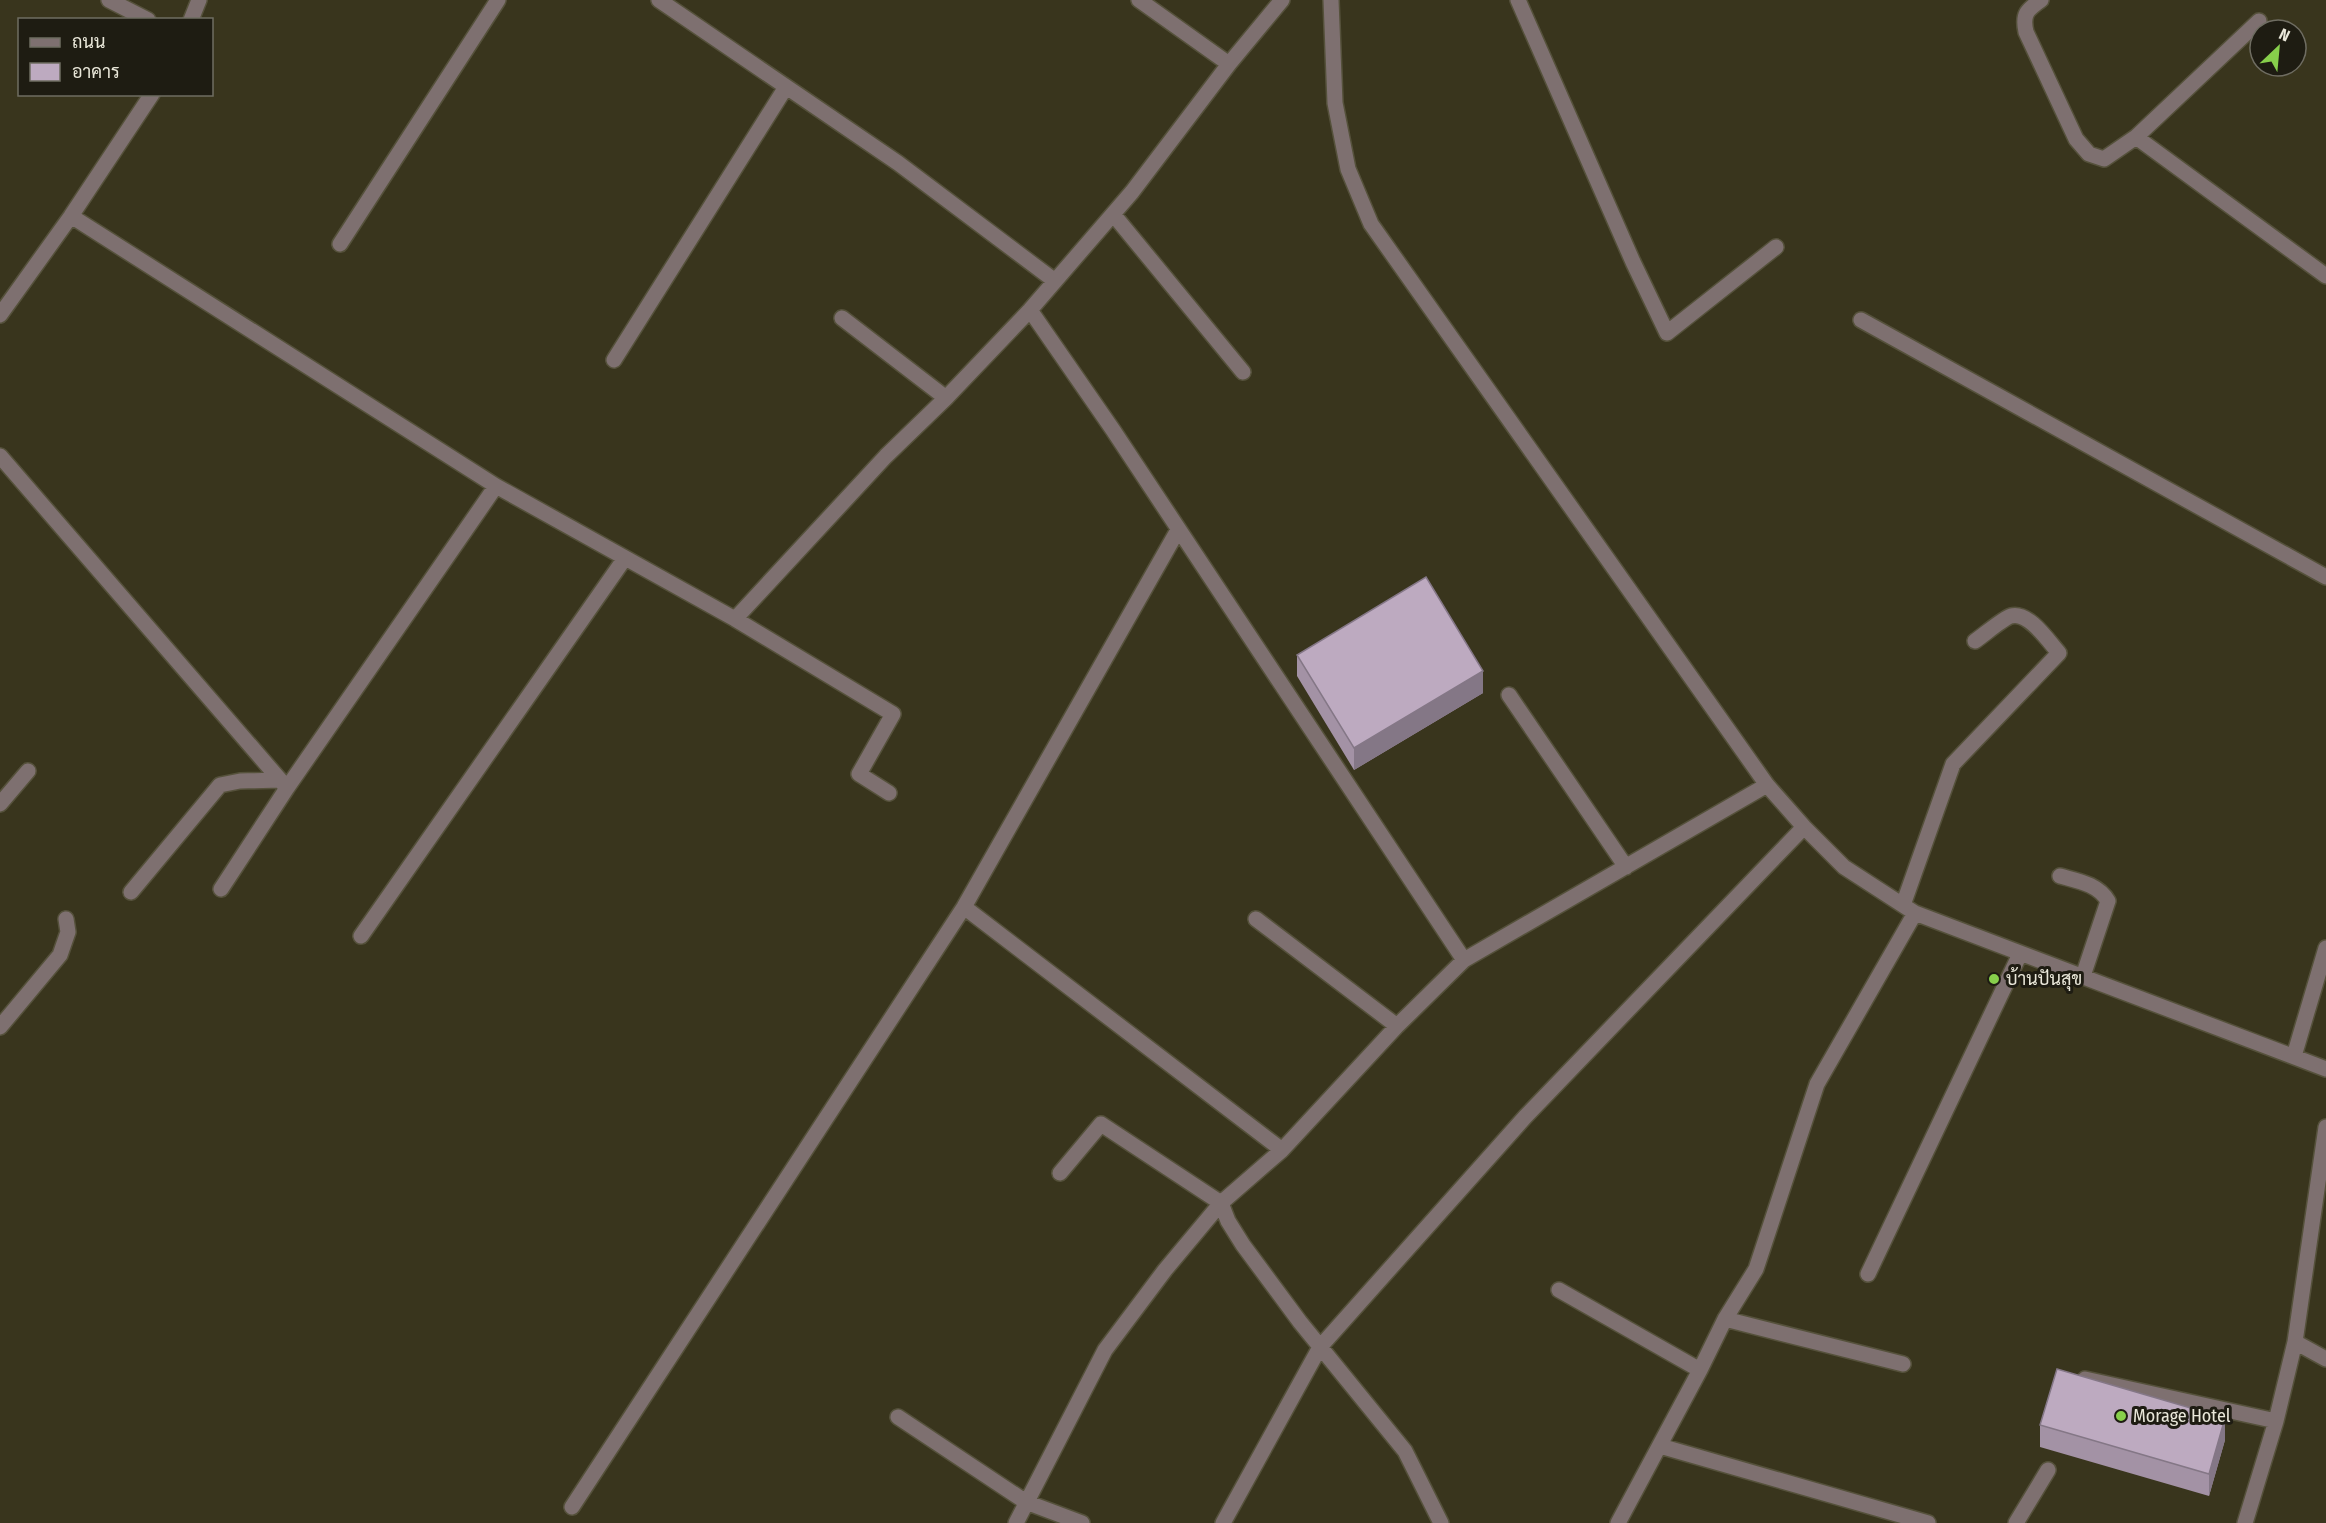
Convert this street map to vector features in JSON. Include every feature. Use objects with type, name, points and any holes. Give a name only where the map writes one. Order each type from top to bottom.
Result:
[{"type":"street","points":[[109,0],[144,18]]},
{"type":"street","points":[[192,18],[199,0]]},
{"type":"street","points":[[340,244],[498,0]]},
{"type":"street","points":[[659,0],[898,164],[1055,281]]},
{"type":"street","points":[[1139,0],[1229,64]]},
{"type":"street","points":[[735,619],[886,456],[946,398],[1030,310],[1132,192],[1229,64],[1282,0]]},
{"type":"street","points":[[1331,0],[1335,103],[1348,169],[1371,224],[1767,785],[1804,827],[1844,867],[1909,909],[2020,954],[2326,1069]]},
{"type":"street","points":[[1518,0],[1633,262],[1667,333],[1776,247]]},
{"type":"street","points":[[2040,0],[2028,9],[2023,21],[2026,32],[2076,139],[2089,154],[2104,159],[2136,137],[2248,31]]},
{"type":"street","points":[[614,360],[786,87]]},
{"type":"street","points":[[0,315],[71,216],[151,96]]},
{"type":"street","points":[[2136,137],[2326,276]]},
{"type":"street","points":[[1113,214],[1243,372]]},
{"type":"street","points":[[71,216],[495,486],[735,619],[893,714],[859,774],[889,793]]},
{"type":"street","points":[[1030,310],[1464,960]]},
{"type":"street","points":[[842,318],[946,398]]},
{"type":"street","points":[[1861,320],[2326,578]]},
{"type":"street","points":[[0,456],[283,784]]},
{"type":"street","points":[[221,889],[283,784],[495,486]]},
{"type":"street","points":[[572,1507],[964,907],[1178,530]]},
{"type":"street","points":[[362,936],[625,558]]},
{"type":"street","points":[[1618,1523],[1700,1371],[1725,1319],[1756,1269],[1817,1084],[1909,909],[1953,764],[2059,653],[2030,621],[2019,616],[2011,616],[1975,642]]},
{"type":"street","points":[[1509,695],[1626,867]]},
{"type":"street","points":[[0,804],[28,771]]},
{"type":"street","points":[[131,892],[219,785],[234,781],[283,784]]},
{"type":"street","points":[[1016,1523],[1105,1350],[1165,1270],[1221,1203],[1282,1150],[1397,1026],[1464,960],[1767,785]]},
{"type":"street","points":[[1223,1523],[1320,1347],[1525,1117],[1804,827]]},
{"type":"street","points":[[2060,876],[2092,886],[2103,892],[2108,901],[2083,976]]},
{"type":"street","points":[[964,907],[1282,1150]]},
{"type":"street","points":[[0,1027],[60,955],[68,932],[66,919]]},
{"type":"street","points":[[1256,919],[1397,1026]]},
{"type":"street","points":[[2294,1056],[2326,948]]},
{"type":"street","points":[[1868,1274],[2020,954]]},
{"type":"street","points":[[1060,1173],[1101,1124],[1221,1203],[1228,1221],[1243,1245],[1320,1347],[1405,1451],[1441,1523]]},
{"type":"street","points":[[2245,1523],[2276,1421],[2295,1342],[2326,1127]]},
{"type":"street","points":[[1558,1290],[1700,1371]]},
{"type":"street","points":[[1725,1319],[1904,1364]]},
{"type":"street","points":[[2295,1342],[2326,1359]]},
{"type":"street","points":[[2076,1377],[2276,1421]]},
{"type":"street","points":[[898,1417],[1026,1502],[1082,1523]]},
{"type":"street","points":[[1660,1446],[1928,1523]]},
{"type":"street","points":[[2016,1523],[2048,1470]]},
{"type":"building","points":[[1426,577],[1483,671],[1354,748],[1297,655]]},
{"type":"building","points":[[2057,1369],[2225,1418],[2209,1474],[2040,1425]]},
{"type":"place","name":"บ้านปันสุข","points":[[1994,979]]},
{"type":"place","name":"Morage Hotel","points":[[2121,1416]]}]
